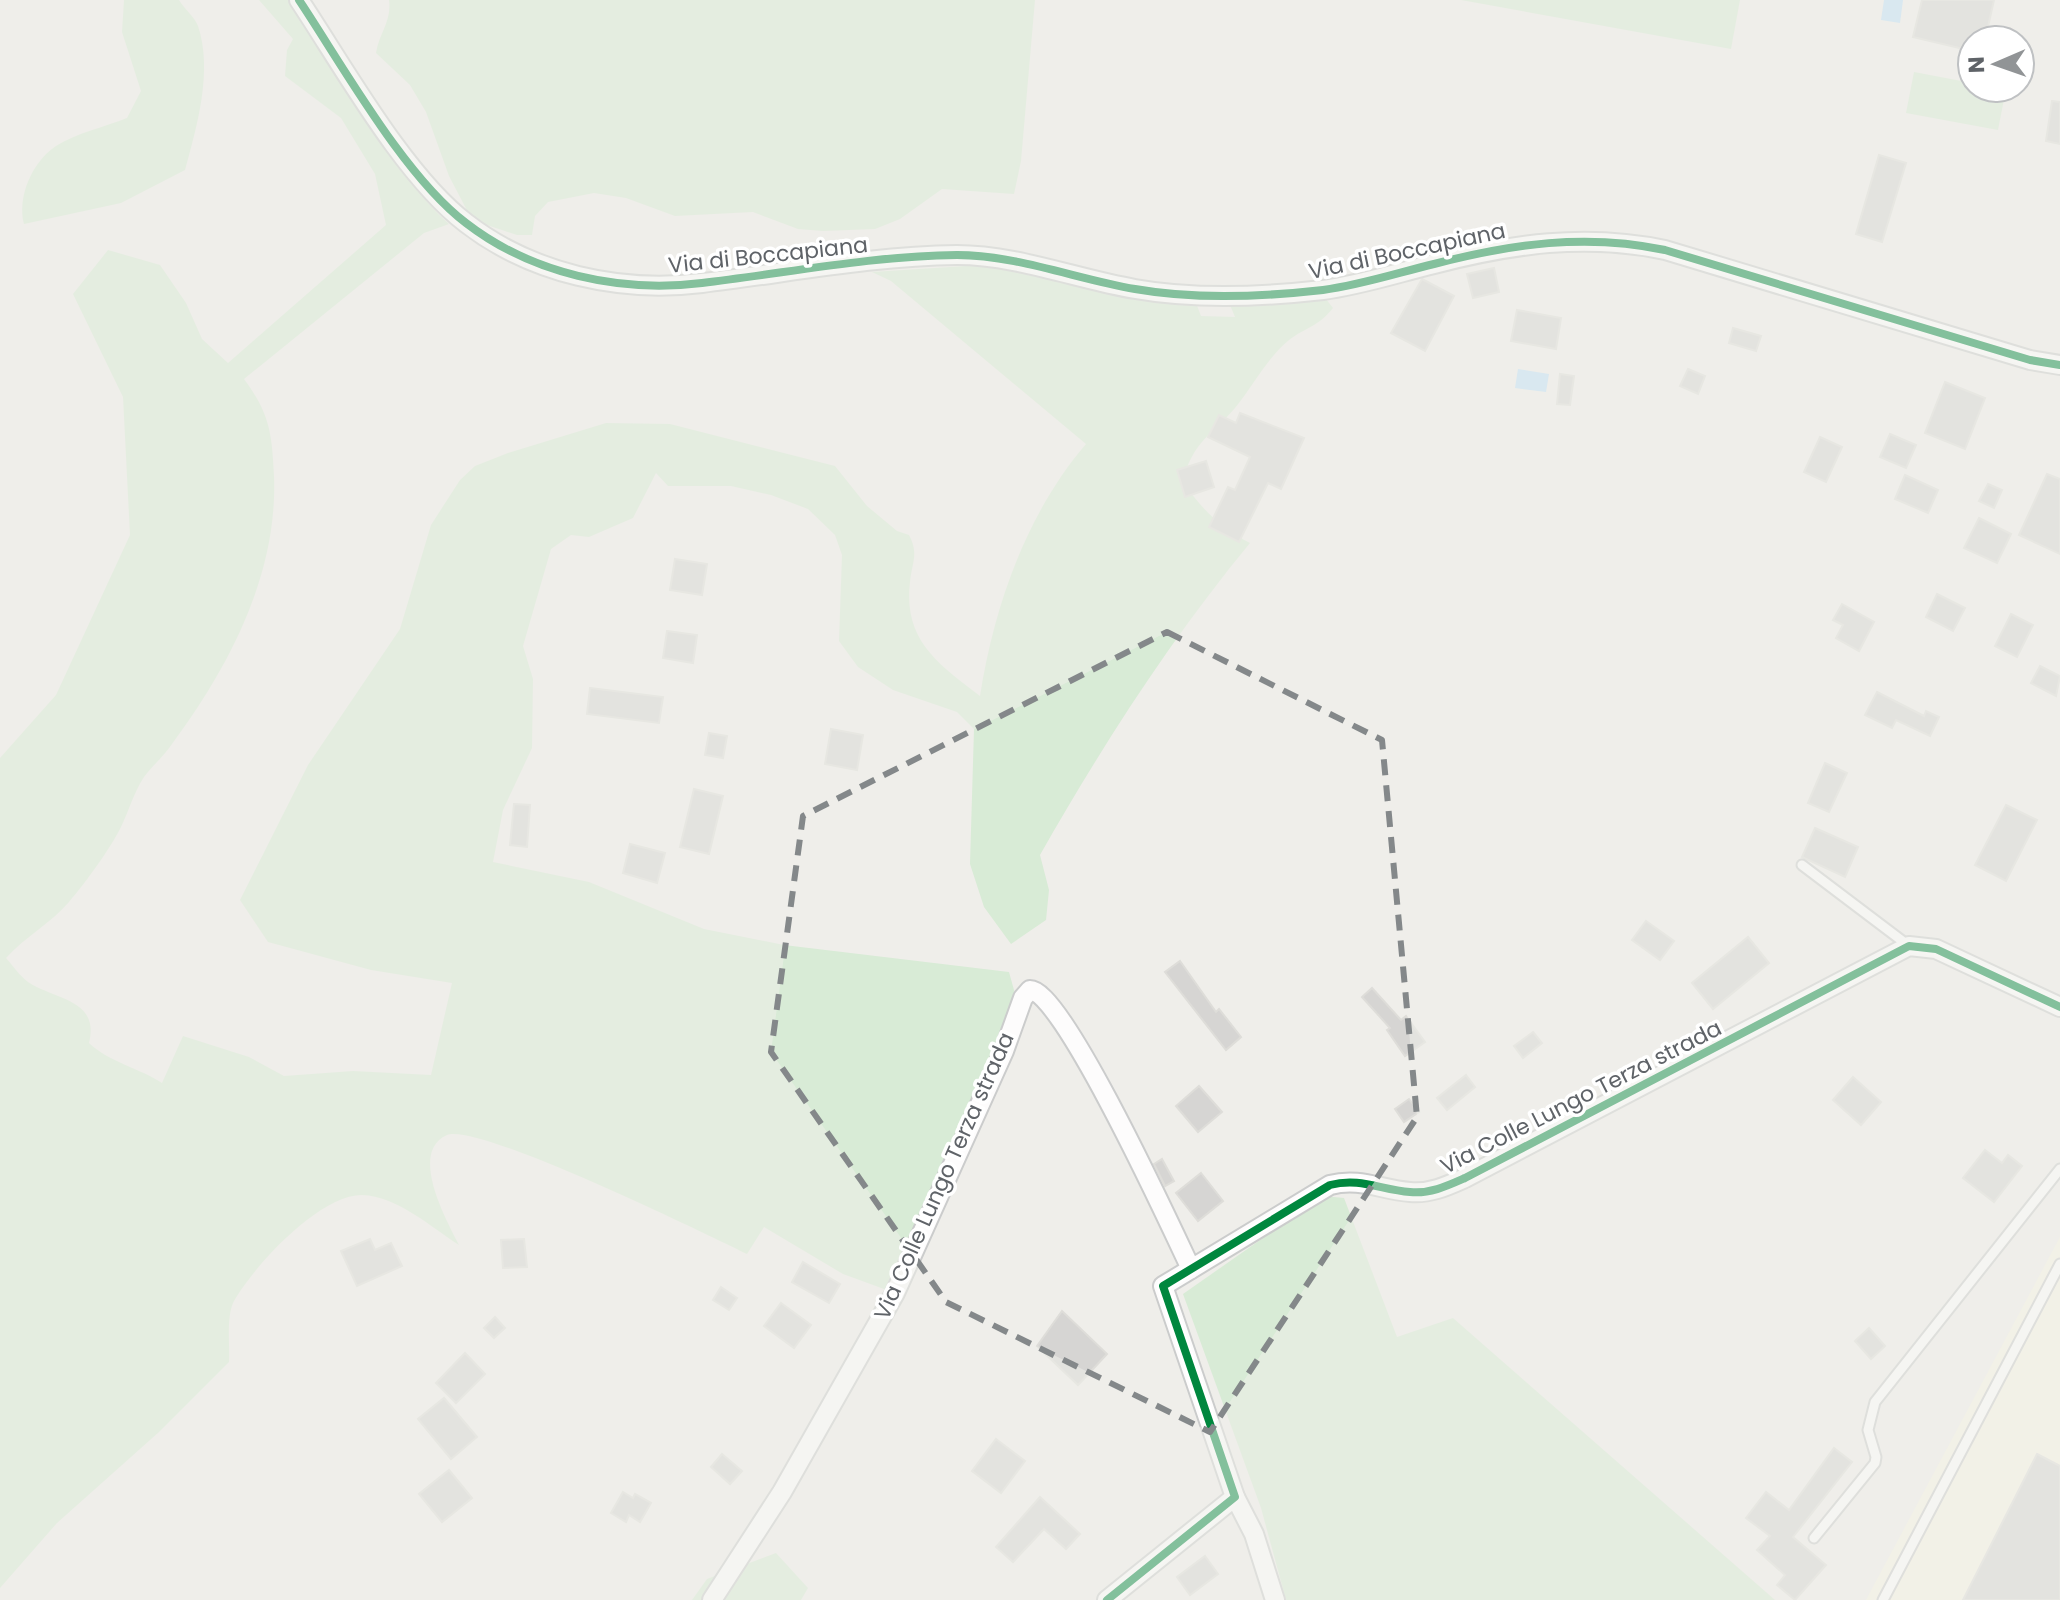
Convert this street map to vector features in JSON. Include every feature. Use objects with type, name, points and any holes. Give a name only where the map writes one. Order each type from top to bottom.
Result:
[{"type":"street","name":"Via di Boccapiana","points":[[299,0],[429,189],[466,224],[538,263],[578,277],[659,286],[789,269],[961,255],[1137,289],[1246,296],[1359,284],[1483,252],[1538,243],[1606,241],[1665,250],[2030,360],[2060,365]]},
{"type":"street","points":[[1909,946],[1936,949],[2060,1007]]},
{"type":"street","name":"Via Colle Lungo Terza strada","points":[[1235,1497],[1163,1286],[1330,1185],[1347,1180],[1423,1192],[1465,1178],[1909,946]]},
{"type":"street","name":"Via Colle Lungo Terza strada","points":[[712,1600],[782,1492],[895,1293],[1004,1051],[1023,998],[1030,990],[1044,996],[1089,1064],[1191,1269]]},
{"type":"street","points":[[1107,1600],[1235,1497],[1254,1534],[1275,1600]]},
{"type":"lane","points":[[1802,865],[1909,946]]},
{"type":"lane","points":[[1814,1538],[1875,1463],[1868,1430],[1875,1402],[2060,1169]]},
{"type":"lane","points":[[1883,1600],[2060,1264]]},
{"type":"highlighted area","points":[[1167,632],[1382,740],[1417,1117],[1210,1432],[946,1302],[771,1052],[803,816]]},
{"type":"shaded area","points":[[2060,1237],[2060,1600],[1866,1600]]},
{"type":"green space","points":[[124,0],[179,0],[198,26],[204,80],[185,170],[121,203],[24,224],[23,203],[28,181],[47,153],[64,141],[127,118],[141,91],[122,32]]},
{"type":"green space","points":[[259,0],[288,0],[346,79],[406,174],[449,224],[424,233],[244,379],[268,425],[274,476],[268,548],[246,618],[213,683],[169,748],[140,783],[121,827],[97,865],[62,910],[6,958],[28,982],[82,1009],[91,1028],[89,1043],[97,1050],[162,1083],[183,1036],[249,1057],[284,1076],[353,1071],[431,1075],[452,983],[371,970],[268,942],[240,900],[308,765],[400,629],[431,525],[460,480],[475,466],[606,423],[670,424],[835,466],[867,506],[897,531],[909,535],[914,553],[909,602],[918,635],[950,673],[980,696],[994,629],[1016,563],[1046,500],[1086,444],[891,281],[872,272],[981,265],[1152,301],[1196,303],[1201,316],[1235,317],[1230,305],[1326,299],[1333,308],[1281,347],[1235,408],[1204,440],[1187,467],[1182,481],[1196,500],[1229,530],[1250,543],[1165,656],[1064,814],[1040,855],[1049,890],[1046,920],[1011,944],[984,907],[970,864],[974,729],[957,712],[893,690],[858,667],[839,641],[842,555],[835,535],[808,509],[771,495],[731,486],[668,486],[656,473],[633,518],[589,537],[571,535],[551,549],[523,646],[533,679],[532,748],[503,810],[493,862],[589,882],[704,929],[784,945],[1009,972],[1019,1008],[895,1293],[843,1274],[764,1227],[747,1254],[544,1162],[501,1145],[467,1136],[447,1135],[436,1144],[430,1171],[440,1204],[459,1245],[401,1207],[375,1197],[362,1195],[345,1198],[308,1219],[272,1252],[234,1301],[229,1322],[229,1362],[159,1432],[57,1523],[0,1588],[0,758],[56,695],[130,535],[123,397],[73,294],[108,250],[160,265],[186,303],[202,339],[228,363],[386,225],[375,174],[341,118],[285,76],[287,50],[293,39]]},
{"type":"green space","points":[[389,0],[1035,0],[1021,161],[1014,194],[942,189],[900,219],[875,229],[823,231],[798,229],[753,212],[675,216],[626,198],[594,193],[548,202],[535,216],[532,235],[517,235],[472,220],[449,176],[426,112],[410,85],[376,53],[389,14]]},
{"type":"green space","points":[[1461,0],[1740,0],[1731,49]]},
{"type":"green space","points":[[1914,72],[1956,80],[1956,104],[2003,104],[1998,130],[1906,113]]},
{"type":"green space","points":[[1323,1196],[1344,1198],[1397,1337],[1453,1318],[1775,1600],[1286,1600],[1261,1508],[1183,1294]]},
{"type":"green space","points":[[776,1553],[808,1588],[801,1600],[692,1600],[707,1579]]},
{"type":"water","points":[[1884,0],[1903,0],[1900,23],[1881,20]]},
{"type":"water","points":[[1518,369],[1549,374],[1546,392],[1515,388]]},
{"type":"building","points":[[1922,0],[1994,0],[1989,24],[1956,24],[1956,47],[1913,37]]},
{"type":"building","points":[[2052,101],[2060,102],[2060,144],[2046,141]]},
{"type":"building","points":[[1879,155],[1906,163],[1882,242],[1856,234]]},
{"type":"building","points":[[1494,268],[1499,292],[1473,298],[1467,274]]},
{"type":"building","points":[[1422,279],[1454,296],[1425,351],[1391,333]]},
{"type":"building","points":[[1517,310],[1561,318],[1556,349],[1511,341]]},
{"type":"building","points":[[1733,328],[1761,336],[1756,351],[1729,343]]},
{"type":"building","points":[[1688,369],[1705,376],[1698,394],[1680,386]]},
{"type":"building","points":[[1560,374],[1574,376],[1570,405],[1557,404]]},
{"type":"building","points":[[1945,382],[1985,398],[1965,449],[1925,433]]},
{"type":"building","points":[[1240,413],[1304,438],[1281,489],[1268,483],[1239,542],[1209,527],[1228,487],[1235,490],[1250,457],[1208,437],[1219,415],[1236,423]]},
{"type":"building","points":[[1890,434],[1916,445],[1906,468],[1880,457]]},
{"type":"building","points":[[1820,437],[1842,447],[1826,482],[1804,472]]},
{"type":"building","points":[[1206,461],[1214,487],[1185,497],[1177,470]]},
{"type":"building","points":[[2047,474],[2060,479],[2060,554],[2019,535]]},
{"type":"building","points":[[1905,475],[1938,490],[1928,513],[1895,499]]},
{"type":"building","points":[[1988,484],[2002,490],[1994,508],[1979,501]]},
{"type":"building","points":[[1979,518],[2011,534],[1997,563],[1964,548]]},
{"type":"building","points":[[675,559],[707,564],[702,595],[670,590]]},
{"type":"building","points":[[1937,594],[1965,608],[1953,631],[1926,617]]},
{"type":"building","points":[[1842,604],[1874,622],[1859,651],[1836,638],[1843,625],[1833,620]]},
{"type":"building","points":[[2011,614],[2033,625],[2017,657],[1995,646]]},
{"type":"building","points":[[667,631],[697,635],[693,663],[663,658]]},
{"type":"building","points":[[2040,666],[2060,676],[2056,696],[2031,683]]},
{"type":"building","points":[[590,688],[663,697],[659,723],[587,714]]},
{"type":"building","points":[[1877,692],[1924,716],[1926,711],[1939,717],[1930,736],[1896,720],[1892,728],[1865,715]]},
{"type":"building","points":[[831,729],[863,735],[857,770],[825,764]]},
{"type":"building","points":[[709,733],[727,736],[723,758],[705,755]]},
{"type":"building","points":[[1825,763],[1847,773],[1829,812],[1808,803]]},
{"type":"building","points":[[694,789],[723,796],[709,854],[680,847]]},
{"type":"building","points":[[514,804],[530,805],[527,847],[510,845]]},
{"type":"building","points":[[2006,805],[2037,820],[2006,881],[1975,865]]},
{"type":"building","points":[[1815,828],[1858,847],[1845,877],[1802,857]]},
{"type":"building","points":[[630,844],[665,853],[657,883],[623,873]]},
{"type":"building","points":[[1646,921],[1674,941],[1660,960],[1632,940]]},
{"type":"building","points":[[1748,937],[1769,963],[1713,1009],[1692,983]]},
{"type":"building","points":[[1180,961],[1216,1012],[1219,1009],[1241,1037],[1226,1050],[1165,972]]},
{"type":"building","points":[[1372,988],[1401,1020],[1406,1016],[1425,1042],[1405,1056],[1387,1030],[1390,1028],[1362,997]]},
{"type":"building","points":[[1533,1032],[1542,1043],[1523,1058],[1514,1046]]},
{"type":"building","points":[[1466,1075],[1475,1087],[1447,1110],[1437,1098]]},
{"type":"building","points":[[1853,1077],[1881,1102],[1861,1125],[1833,1100]]},
{"type":"building","points":[[1199,1086],[1222,1112],[1198,1132],[1176,1106]]},
{"type":"building","points":[[1409,1099],[1419,1112],[1404,1122],[1395,1109]]},
{"type":"building","points":[[1985,1150],[2002,1163],[2008,1155],[2022,1166],[1994,1202],[1963,1178]]},
{"type":"building","points":[[1162,1159],[1174,1181],[1165,1186],[1154,1164]]},
{"type":"building","points":[[1201,1173],[1223,1201],[1198,1221],[1176,1193]]},
{"type":"building","points":[[370,1239],[375,1250],[391,1243],[402,1266],[357,1286],[341,1251]]},
{"type":"building","points":[[524,1239],[527,1267],[503,1268],[501,1240]]},
{"type":"building","points":[[803,1262],[840,1284],[829,1303],[792,1282]]},
{"type":"building","points":[[721,1287],[737,1298],[729,1310],[713,1300]]},
{"type":"building","points":[[781,1303],[811,1325],[794,1348],[764,1326]]},
{"type":"building","points":[[1062,1311],[1107,1354],[1078,1385],[1037,1346]]},
{"type":"building","points":[[495,1317],[505,1328],[494,1338],[484,1328]]},
{"type":"building","points":[[1869,1328],[1885,1346],[1871,1359],[1855,1341]]},
{"type":"building","points":[[465,1353],[485,1374],[456,1403],[436,1383]]},
{"type":"building","points":[[444,1398],[477,1437],[451,1459],[418,1419]]},
{"type":"building","points":[[996,1439],[1025,1461],[1001,1493],[972,1471]]},
{"type":"building","points":[[1834,1448],[1852,1462],[1793,1537],[1826,1565],[1795,1600],[1777,1585],[1785,1575],[1757,1550],[1770,1536],[1746,1518],[1766,1492],[1789,1510]]},
{"type":"building","points":[[722,1454],[742,1471],[730,1484],[711,1467]]},
{"type":"building","points":[[2037,1454],[2060,1466],[2060,1600],[1963,1600]]},
{"type":"building","points":[[449,1470],[472,1498],[442,1522],[419,1494]]},
{"type":"building","points":[[623,1492],[633,1498],[635,1494],[651,1503],[640,1522],[629,1515],[626,1522],[611,1513]]},
{"type":"building","points":[[1040,1497],[1080,1534],[1066,1549],[1044,1529],[1013,1562],[996,1547]]},
{"type":"building","points":[[1205,1556],[1218,1574],[1190,1595],[1177,1577]]},
{"type":"cycle path","points":[[299,0],[376,119],[443,203],[492,241],[548,267],[578,276],[609,282],[671,285],[861,262],[957,255],[1002,259],[1113,285],[1158,292],[1253,296],[1337,288],[1520,246],[1606,242],[1665,250],[2030,360],[2060,365]]},
{"type":"cycle path","points":[[1107,1600],[1235,1497],[1163,1286],[1330,1185],[1351,1182],[1399,1191],[1424,1192],[1465,1178],[1909,946],[1936,949],[2060,1007]]}]
